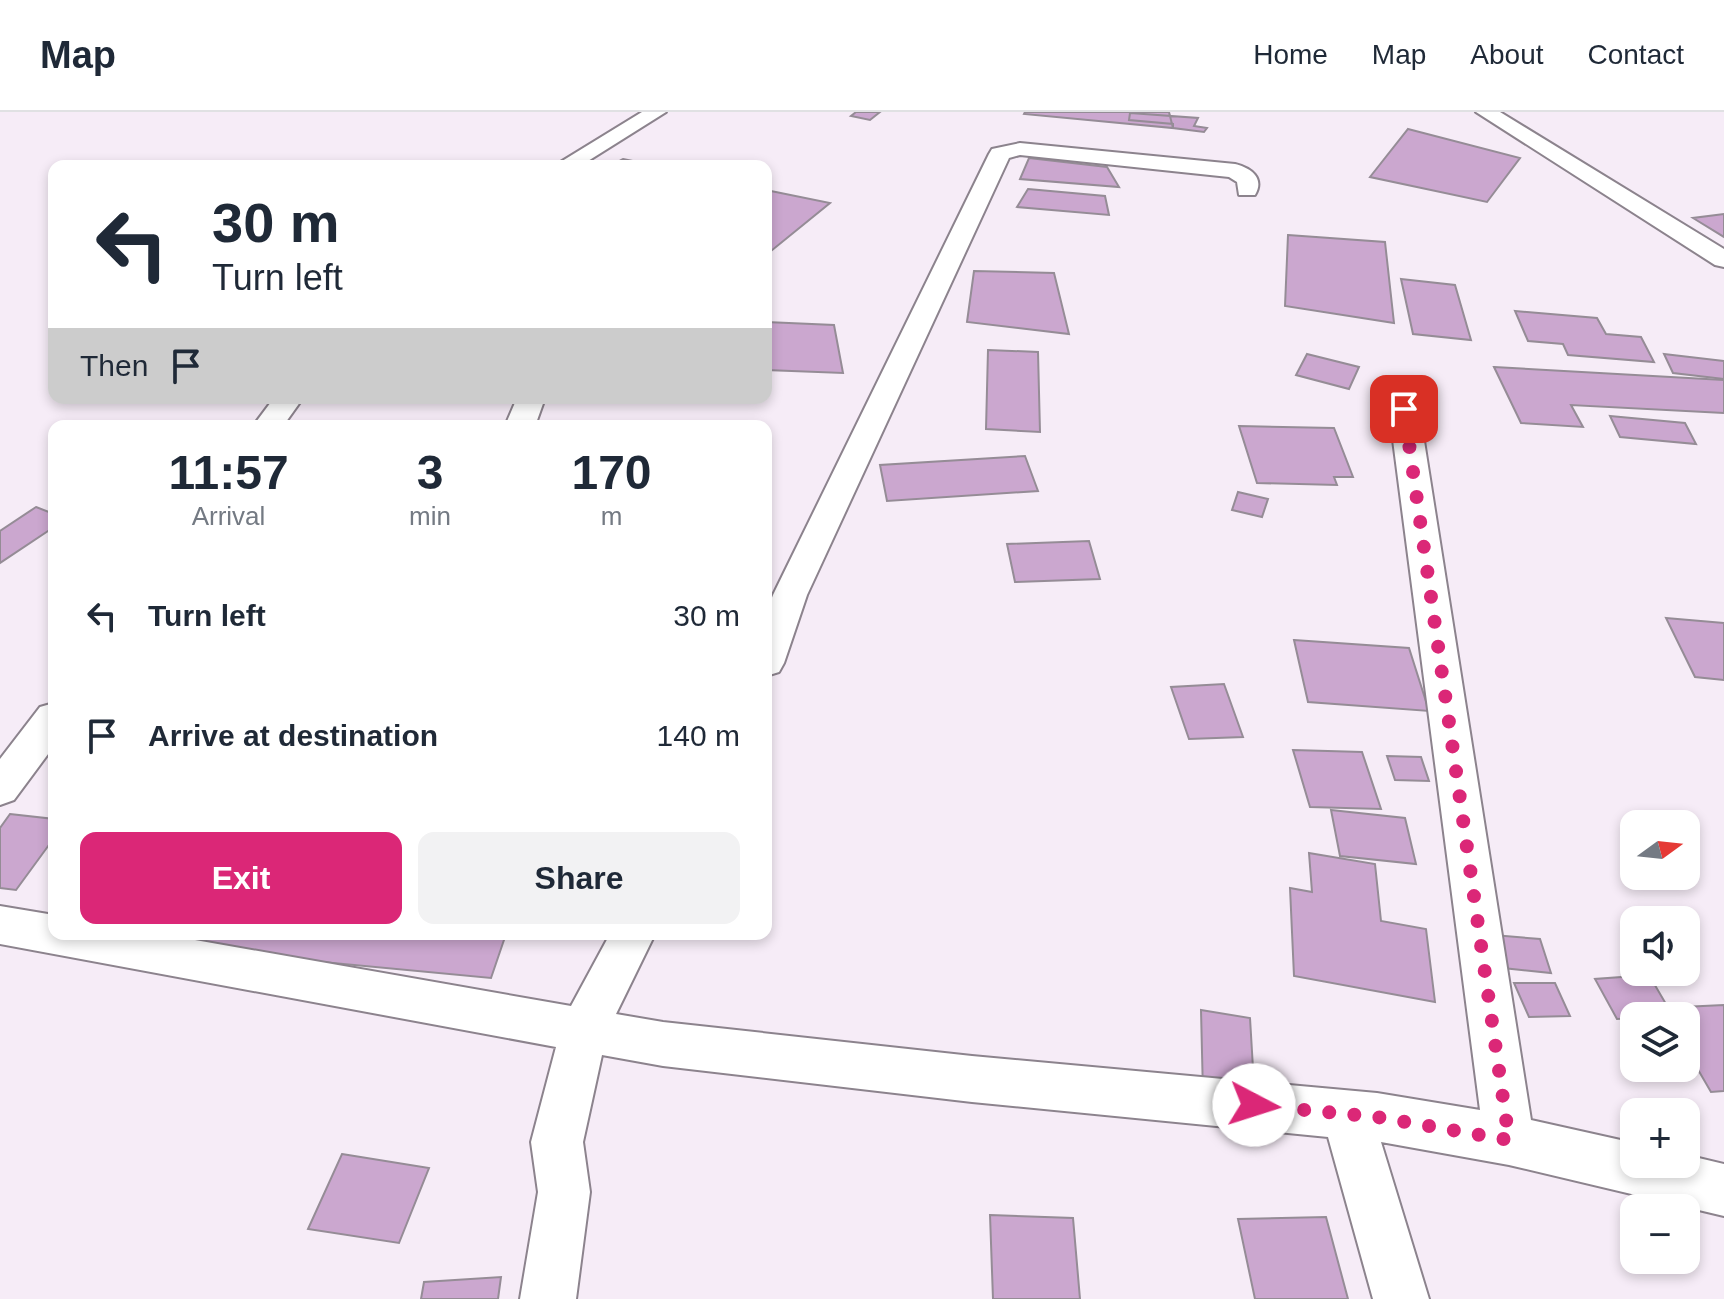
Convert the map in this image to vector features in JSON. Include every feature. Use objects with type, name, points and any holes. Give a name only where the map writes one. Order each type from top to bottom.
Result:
[{"type":"street","points":[[575,160],[656,112]]},
{"type":"street","points":[[1486,112],[1724,260]]},
{"type":"street","points":[[772,646],[790,595],[1000,154],[1020,149],[1235,171],[1248,179],[1247,190]]},
{"type":"street","points":[[1404,409],[1509,1140]]},
{"type":"street","points":[[0,789],[48,725]]},
{"type":"street","points":[[2,927],[48,935]]},
{"type":"street","points":[[76,940],[663,1044],[956,1077],[1347,1114],[1509,1140],[1724,1190]]},
{"type":"street","points":[[548,1299],[564,1192],[557,1142],[584,1029],[630,940]]},
{"type":"street","points":[[1347,1114],[1401,1299]]},
{"type":"building","points":[[856,112],[880,112],[870,120],[851,116]]},
{"type":"building","points":[[1169,112],[1173,128],[1024,114]]},
{"type":"building","points":[[1130,113],[1198,118],[1194,126],[1207,128],[1204,132],[1173,128],[1173,124],[1129,120]]},
{"type":"building","points":[[1408,129],[1520,158],[1487,202],[1370,177]]},
{"type":"building","points":[[1029,158],[1107,167],[1119,187],[1020,179]]},
{"type":"building","points":[[1028,189],[1105,196],[1109,215],[1017,207]]},
{"type":"building","points":[[772,191],[830,203],[772,250]]},
{"type":"building","points":[[1724,214],[1724,237],[1693,218]]},
{"type":"building","points":[[1288,235],[1385,242],[1394,323],[1285,306]]},
{"type":"building","points":[[974,271],[1054,273],[1069,334],[967,322]]},
{"type":"building","points":[[1401,279],[1455,285],[1471,340],[1413,334]]},
{"type":"building","points":[[1515,311],[1597,318],[1606,334],[1641,337],[1654,362],[1568,355],[1563,344],[1528,341]]},
{"type":"building","points":[[772,322],[834,325],[843,373],[772,370]]},
{"type":"building","points":[[988,350],[1038,352],[1040,432],[986,429]]},
{"type":"building","points":[[1307,354],[1359,367],[1349,389],[1296,375]]},
{"type":"building","points":[[1664,354],[1724,361],[1724,379],[1673,373]]},
{"type":"building","points":[[1494,367],[1724,380],[1724,413],[1571,405],[1583,427],[1521,423]]},
{"type":"building","points":[[1610,416],[1685,423],[1696,444],[1620,437]]},
{"type":"building","points":[[1239,426],[1334,428],[1353,477],[1334,477],[1337,485],[1257,483]]},
{"type":"building","points":[[1025,456],[1038,491],[887,501],[880,465]]},
{"type":"building","points":[[1238,492],[1268,499],[1262,517],[1232,510]]},
{"type":"building","points":[[36,507],[48,512],[48,531],[0,563],[0,531]]},
{"type":"building","points":[[1089,541],[1100,579],[1015,582],[1007,544]]},
{"type":"building","points":[[1666,618],[1724,623],[1724,680],[1695,677]]},
{"type":"building","points":[[1294,640],[1409,648],[1429,711],[1308,702]]},
{"type":"building","points":[[1224,684],[1243,737],[1189,739],[1171,687]]},
{"type":"building","points":[[1293,750],[1362,752],[1381,809],[1310,807]]},
{"type":"building","points":[[1387,756],[1421,757],[1429,781],[1395,780]]},
{"type":"building","points":[[1331,810],[1405,818],[1416,864],[1340,856]]},
{"type":"building","points":[[10,814],[48,818],[48,846],[16,890],[0,888],[0,828]]},
{"type":"building","points":[[1309,853],[1375,864],[1381,921],[1426,929],[1435,1002],[1294,976],[1290,888],[1312,892]]},
{"type":"building","points":[[1493,935],[1540,939],[1551,973],[1503,968]]},
{"type":"building","points":[[190,940],[504,940],[491,978],[185,949]]},
{"type":"building","points":[[1620,977],[1620,986],[1655,986],[1665,1002],[1620,1002],[1620,1019],[1617,1019],[1595,979]]},
{"type":"building","points":[[1514,983],[1555,983],[1570,1016],[1529,1017]]},
{"type":"building","points":[[1724,1005],[1724,1091],[1711,1092],[1700,1073],[1700,1006]]},
{"type":"building","points":[[1201,1010],[1250,1018],[1255,1102],[1203,1094]]},
{"type":"building","points":[[342,1154],[429,1168],[399,1243],[308,1229]]},
{"type":"building","points":[[990,1215],[1073,1218],[1080,1299],[993,1299]]},
{"type":"building","points":[[1326,1217],[1348,1299],[1255,1299],[1238,1219]]},
{"type":"building","points":[[501,1277],[498,1299],[421,1299],[424,1282]]},
{"type":"route","points":[[1254,1105],[1377,1117],[1509,1140],[1404,409]]}]
